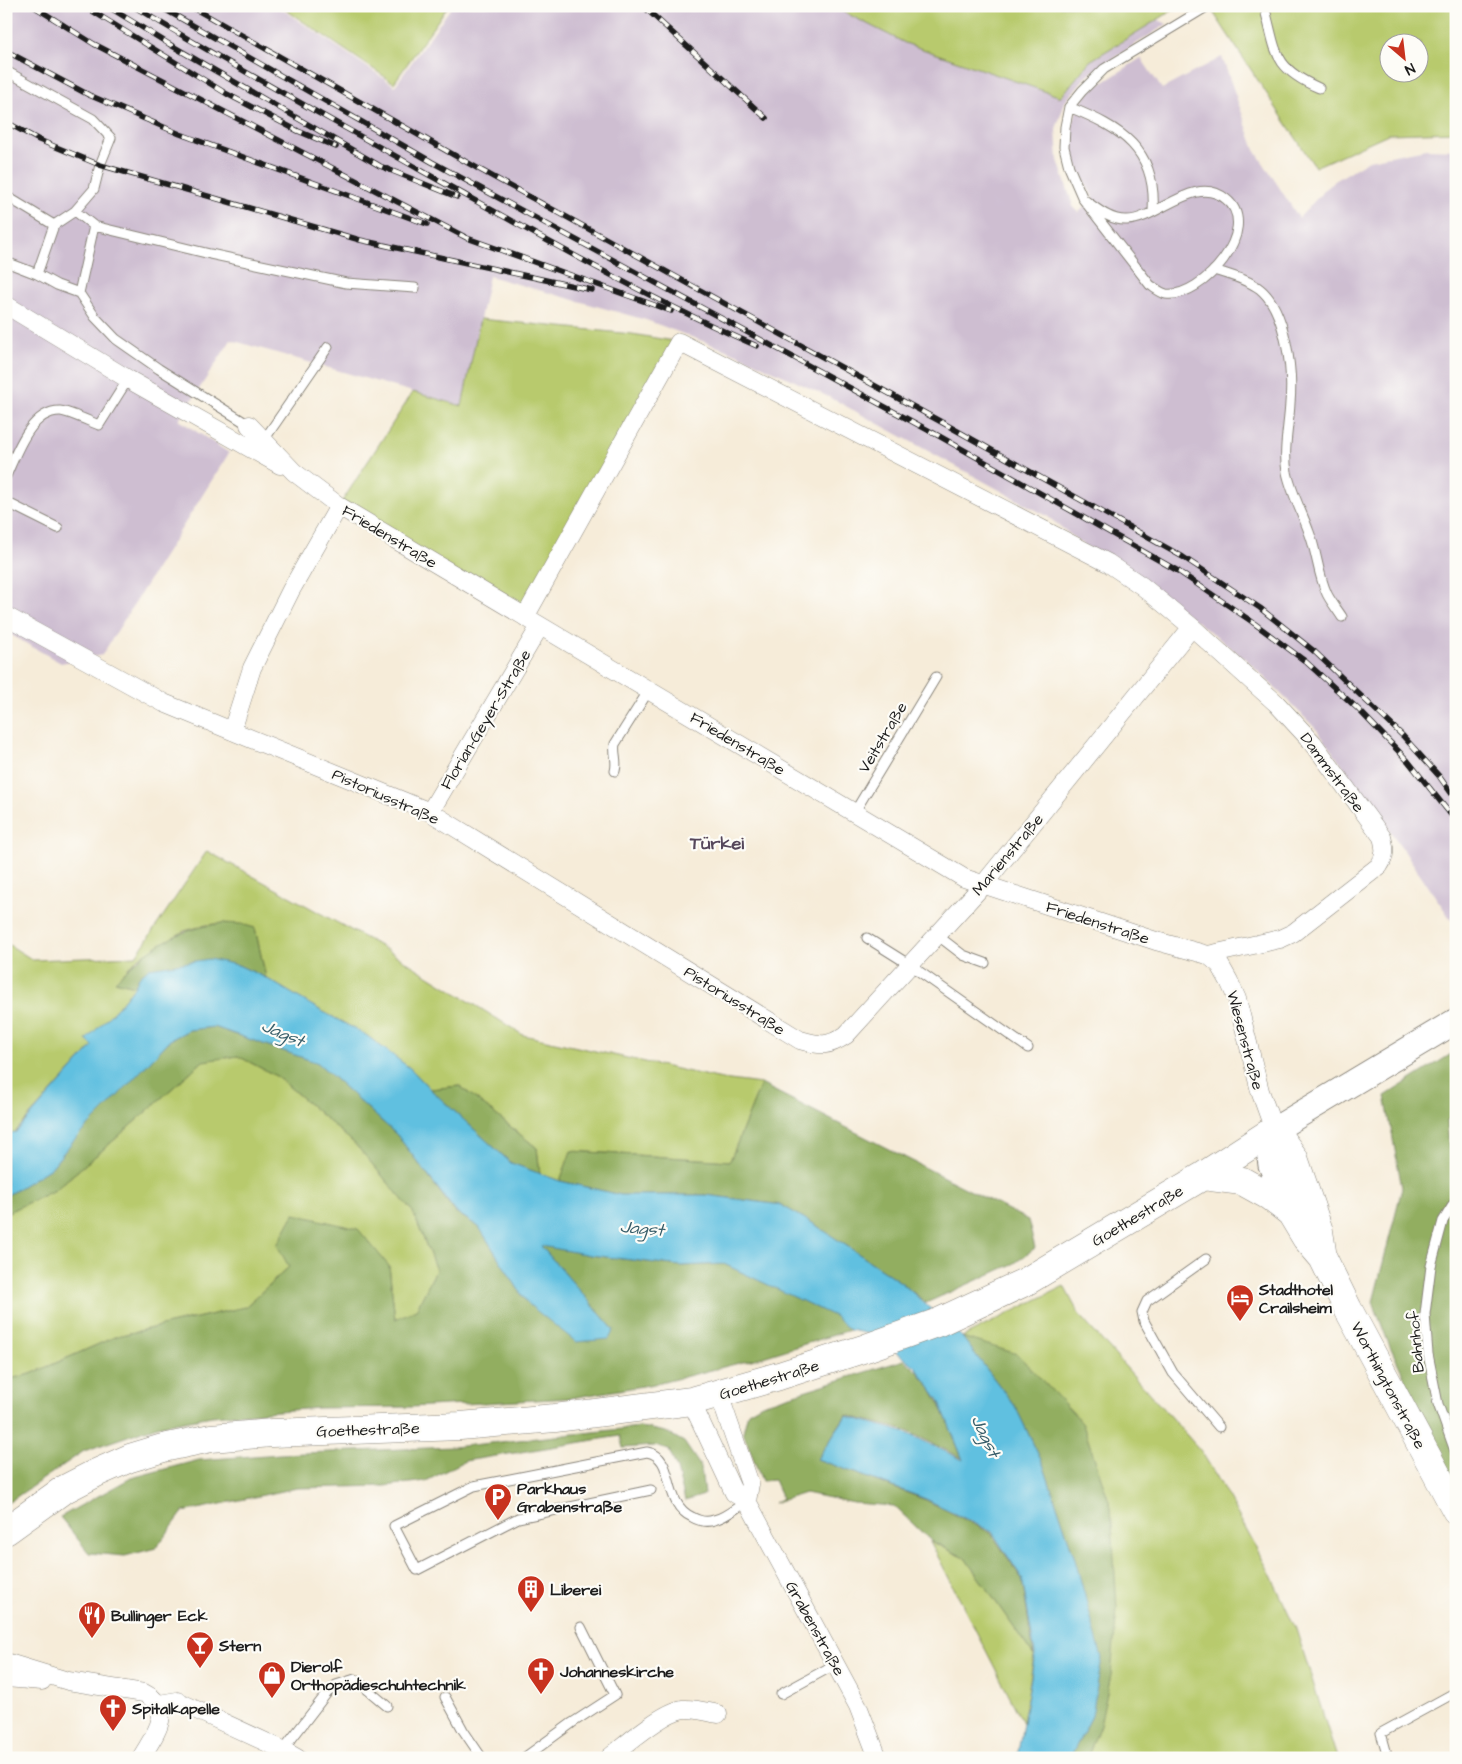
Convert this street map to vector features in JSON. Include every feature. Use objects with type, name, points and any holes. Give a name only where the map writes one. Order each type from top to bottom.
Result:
[{"type":"main road","name":"Goethestraße","points":[[9,1529],[63,1490],[96,1473],[147,1453],[211,1438],[272,1433],[460,1426],[555,1418],[692,1401],[866,1348],[939,1322],[1027,1281],[1456,1021]]},
{"type":"main road","name":"Worthingtonstraße","points":[[1274,1130],[1269,1151],[1271,1165],[1291,1213],[1306,1238],[1323,1258],[1348,1309],[1455,1504]]},
{"type":"main road","name":"Worthingtonstraße","points":[[1274,1130],[1294,1158],[1319,1230],[1323,1258]]},
{"type":"main road","name":"Worthingtonstraße","points":[[1203,1176],[1242,1181],[1269,1196],[1291,1213]]},
{"type":"street","name":"Friedenstraße","points":[[6,305],[128,379],[294,472],[339,506],[964,878],[1156,941],[1208,955]]},
{"type":"street","name":"Dammstraße","points":[[525,617],[678,342],[1108,563],[1142,586],[1192,627],[1276,704],[1313,743],[1382,837],[1385,847],[1384,859],[1379,866],[1293,933],[1280,939],[1208,955]]},
{"type":"street","name":"Friedenstraße","points":[[249,426],[294,472]]},
{"type":"street","points":[[232,731],[252,668],[291,590],[339,506]]},
{"type":"street","name":"Pistoriusstraße","points":[[6,616],[164,703],[430,812],[800,1040]]},
{"type":"street","name":"Florian-Geyer-Straße","points":[[430,812],[540,626]]},
{"type":"street","name":"Marienstraße","points":[[800,1040],[824,1045],[835,1042],[846,1035],[983,885],[1192,627]]},
{"type":"street","name":"Wiesenstraße","points":[[1208,955],[1220,966],[1237,999],[1260,1091],[1274,1130]]},
{"type":"street","name":"Grabenstraße","points":[[719,1394],[750,1484],[747,1501]]},
{"type":"street","name":"Grabenstraße","points":[[692,1401],[734,1493],[747,1501],[858,1706],[878,1758]]},
{"type":"street","points":[[6,1662],[68,1681],[144,1693],[154,1698],[159,1704],[162,1715],[159,1726],[141,1758]]},
{"type":"street","points":[[6,1678],[68,1681]]},
{"type":"street","points":[[159,1704],[177,1701],[290,1754]]},
{"type":"street","points":[[609,1758],[670,1713],[683,1709],[718,1714]]},
{"type":"lane","points":[[1083,199],[1103,213],[1126,221],[1138,219],[1184,195],[1201,192],[1213,193],[1226,198],[1234,209],[1238,220],[1234,242],[1214,270],[1194,288],[1177,294],[1164,294],[1150,285],[1083,199],[1069,167],[1064,147],[1069,107],[1104,69],[1208,6]]},
{"type":"lane","points":[[1264,6],[1277,56],[1301,80],[1319,88]]},
{"type":"lane","points":[[6,71],[94,119],[111,138],[100,165],[94,190],[75,211],[54,225],[37,274]]},
{"type":"lane","points":[[1069,107],[1094,117],[1119,131],[1138,150],[1148,169],[1154,192],[1153,211]]},
{"type":"lane","points":[[6,196],[54,225]]},
{"type":"lane","points":[[75,211],[94,226],[210,254],[346,283],[415,288]]},
{"type":"lane","points":[[78,293],[94,226]]},
{"type":"lane","points":[[6,262],[78,293],[95,317],[116,339],[159,369],[249,426]]},
{"type":"lane","points":[[1214,270],[1243,280],[1260,289],[1274,306],[1277,314],[1283,331],[1288,358],[1291,402],[1286,440],[1287,471],[1310,533],[1327,594],[1342,617]]},
{"type":"lane","points":[[264,440],[328,347]]},
{"type":"lane","points":[[6,476],[27,431],[43,415],[60,410],[100,425],[128,379]]},
{"type":"lane","points":[[6,502],[58,528]]},
{"type":"lane","name":"Veitstraße","points":[[854,813],[936,677]]},
{"type":"lane","points":[[615,771],[617,761],[614,750],[615,744],[649,690]]},
{"type":"lane","points":[[937,935],[963,955],[985,963]]},
{"type":"lane","points":[[867,938],[910,965],[1028,1048]]},
{"type":"lane","name":"Bahnhof","points":[[1456,1200],[1443,1221],[1430,1266],[1425,1314],[1428,1354],[1438,1404],[1456,1454]]},
{"type":"lane","points":[[1206,1260],[1147,1301],[1142,1312],[1144,1321],[1173,1373],[1219,1427]]},
{"type":"lane","points":[[651,1490],[518,1518],[418,1570],[394,1526],[474,1486],[647,1452],[659,1456],[664,1463],[672,1495],[681,1510],[702,1522],[715,1520],[747,1501]]},
{"type":"lane","points":[[524,1758],[615,1695],[581,1627]]},
{"type":"lane","points":[[782,1694],[836,1664]]},
{"type":"lane","points":[[290,1754],[327,1693],[336,1685],[355,1679],[387,1706]]},
{"type":"lane","points":[[1388,1758],[1381,1733],[1456,1692]]},
{"type":"lane","points":[[445,1697],[463,1730],[482,1758]]},
{"type":"shaded area","points":[[6,6],[277,6],[395,86],[452,6],[1131,6],[1167,24],[1087,75],[1065,102],[1056,129],[1058,160],[1073,206],[1078,213],[1094,198],[1079,173],[1072,150],[1072,128],[1078,106],[1090,91],[1141,58],[1162,89],[1222,57],[1255,150],[1299,218],[1330,184],[1369,160],[1426,149],[1456,150],[1456,927],[1403,849],[1317,730],[1248,661],[1187,614],[1077,540],[1047,516],[831,398],[737,354],[646,320],[489,276],[462,406],[231,340],[179,420],[229,453],[102,655],[61,663],[6,632]]},
{"type":"green space","points":[[280,6],[448,6],[394,83]]},
{"type":"green space","points":[[832,6],[1180,6],[1090,61],[1061,97],[905,43]]},
{"type":"green space","points":[[1209,6],[1456,6],[1456,132],[1388,134],[1315,167]]},
{"type":"green space","points":[[480,319],[632,334],[679,342],[525,617],[339,506],[413,392],[462,406]]},
{"type":"green space","points":[[207,851],[389,951],[523,1035],[722,1079],[761,1084],[730,1161],[572,1151],[560,1181],[540,1174],[537,1148],[460,1086],[430,1089],[411,1069],[366,1035],[266,978],[255,928],[223,923],[184,931],[138,958],[115,981],[135,986],[87,1040],[94,1045],[15,1132],[6,1134],[6,943],[33,960],[136,956]]},
{"type":"green space","points":[[223,923],[241,924],[255,928],[266,978],[238,965],[139,977],[135,986],[115,981],[151,950],[177,935]]},
{"type":"green space","points":[[214,1027],[318,1063],[397,1135],[455,1212],[479,1227],[527,1303],[614,1330],[540,1245],[590,1255],[681,1266],[724,1264],[835,1316],[850,1330],[763,1357],[660,1383],[571,1398],[411,1407],[318,1408],[212,1416],[157,1426],[84,1451],[6,1504],[6,1380],[31,1374],[117,1336],[245,1307],[289,1267],[277,1245],[294,1214],[358,1229],[389,1266],[395,1319],[416,1310],[436,1270],[413,1212],[355,1144],[278,1077],[238,1056],[203,1061],[55,1190],[6,1213],[6,1196],[51,1168],[73,1141],[170,1040],[189,1030]]},
{"type":"green space","points":[[1456,1051],[1456,1115],[1447,1120],[1449,1149],[1456,1177],[1454,1222],[1456,1224],[1456,1488],[1388,1342],[1373,1302],[1402,1188],[1385,1096]]},
{"type":"green space","points":[[238,1056],[278,1077],[355,1144],[413,1212],[436,1270],[416,1311],[395,1319],[389,1266],[289,1267],[245,1307],[117,1336],[31,1374],[6,1380],[6,1213],[55,1190],[204,1060]]},
{"type":"green space","points":[[761,1084],[1028,1220],[1035,1248],[1015,1263],[926,1303],[902,1283],[814,1224],[781,1205],[706,1195],[621,1195],[560,1181],[571,1151],[730,1161]]},
{"type":"green space","points":[[460,1086],[537,1148],[540,1174],[511,1163],[430,1089]]},
{"type":"green space","points":[[1064,1286],[1080,1316],[1201,1451],[1217,1477],[1269,1571],[1296,1629],[1337,1758],[1070,1758],[1092,1716],[962,1337]]},
{"type":"green space","points":[[962,1337],[1017,1354],[1082,1422],[1111,1507],[1117,1609],[1111,1675],[1100,1725],[1087,1758],[1070,1758],[1092,1716],[1074,1556],[1043,1464],[1015,1406]]},
{"type":"green space","points":[[904,1360],[925,1380],[933,1392],[940,1404],[962,1458],[907,1431],[846,1415],[817,1459],[926,1500],[991,1533],[1022,1579],[1034,1656],[965,1558],[930,1540],[894,1506],[854,1503],[805,1493],[774,1503],[782,1498],[774,1480],[762,1481],[743,1432],[748,1412],[762,1404]]},
{"type":"green space","points":[[640,1427],[666,1432],[684,1442],[701,1467],[704,1495],[685,1501],[677,1469],[669,1450],[655,1446],[623,1448],[620,1436],[465,1461],[426,1481],[385,1486],[297,1488],[183,1512],[156,1548],[125,1556],[89,1553],[60,1517],[131,1478],[199,1460],[280,1454],[453,1447]]},
{"type":"green space","points":[[930,1541],[965,1558],[1034,1656],[1023,1723]]},
{"type":"water","name":"Jagst","points":[[209,959],[238,965],[266,978],[366,1035],[411,1069],[430,1089],[511,1163],[560,1181],[621,1195],[706,1195],[781,1205],[814,1224],[902,1283],[962,1337],[1015,1406],[1043,1464],[1074,1556],[1102,1658],[1092,1716],[1070,1758],[1017,1758],[1035,1654],[1022,1578],[992,1532],[926,1499],[817,1459],[846,1416],[907,1433],[963,1460],[939,1400],[915,1366],[874,1335],[850,1330],[834,1316],[724,1264],[681,1266],[590,1255],[541,1246],[614,1330],[609,1339],[576,1342],[527,1303],[479,1227],[456,1212],[397,1135],[318,1063],[214,1027],[189,1030],[170,1040],[73,1141],[51,1168],[6,1196],[6,1134],[16,1132],[93,1046],[86,1040],[118,1007],[135,986],[139,977],[149,968]]},
{"type":"railway","points":[[33,6],[94,44],[467,238],[671,311]]},
{"type":"railway","points":[[84,6],[227,94],[298,131],[336,147]]},
{"type":"railway","points":[[107,6],[380,166],[457,197]]},
{"type":"railway","points":[[133,6],[241,69],[546,240],[629,285],[757,346]]},
{"type":"railway","points":[[159,6],[432,162],[939,436],[1178,571],[1305,661],[1358,709],[1408,761],[1456,821]]},
{"type":"railway","points":[[190,6],[477,168],[945,424],[1183,557],[1260,608],[1315,652],[1403,736],[1439,776],[1456,800]]},
{"type":"railway","points":[[643,6],[766,118]]},
{"type":"railway","points":[[6,51],[89,95],[180,134],[427,224]]},
{"type":"railway","points":[[6,122],[39,140],[100,165],[360,240],[592,290]]},
{"type":"place","name":"Stadthotel Crailsheim","points":[[1240,1322]]},
{"type":"place","name":"Parkhaus Grabenstraße","points":[[498,1521]]},
{"type":"place","name":"Liberei","points":[[531,1613]]},
{"type":"place","name":"Bullinger Eck","points":[[92,1639]]},
{"type":"place","name":"Stern","points":[[200,1669]]},
{"type":"place","name":"Johanneskirche","points":[[541,1695]]},
{"type":"place","name":"Dierolf Orthopädieschuhtechnik","points":[[272,1699]]},
{"type":"place","name":"Spitalkapelle","points":[[113,1732]]},
{"type":"district","name":"Türkei","points":[[717,843]]}]
